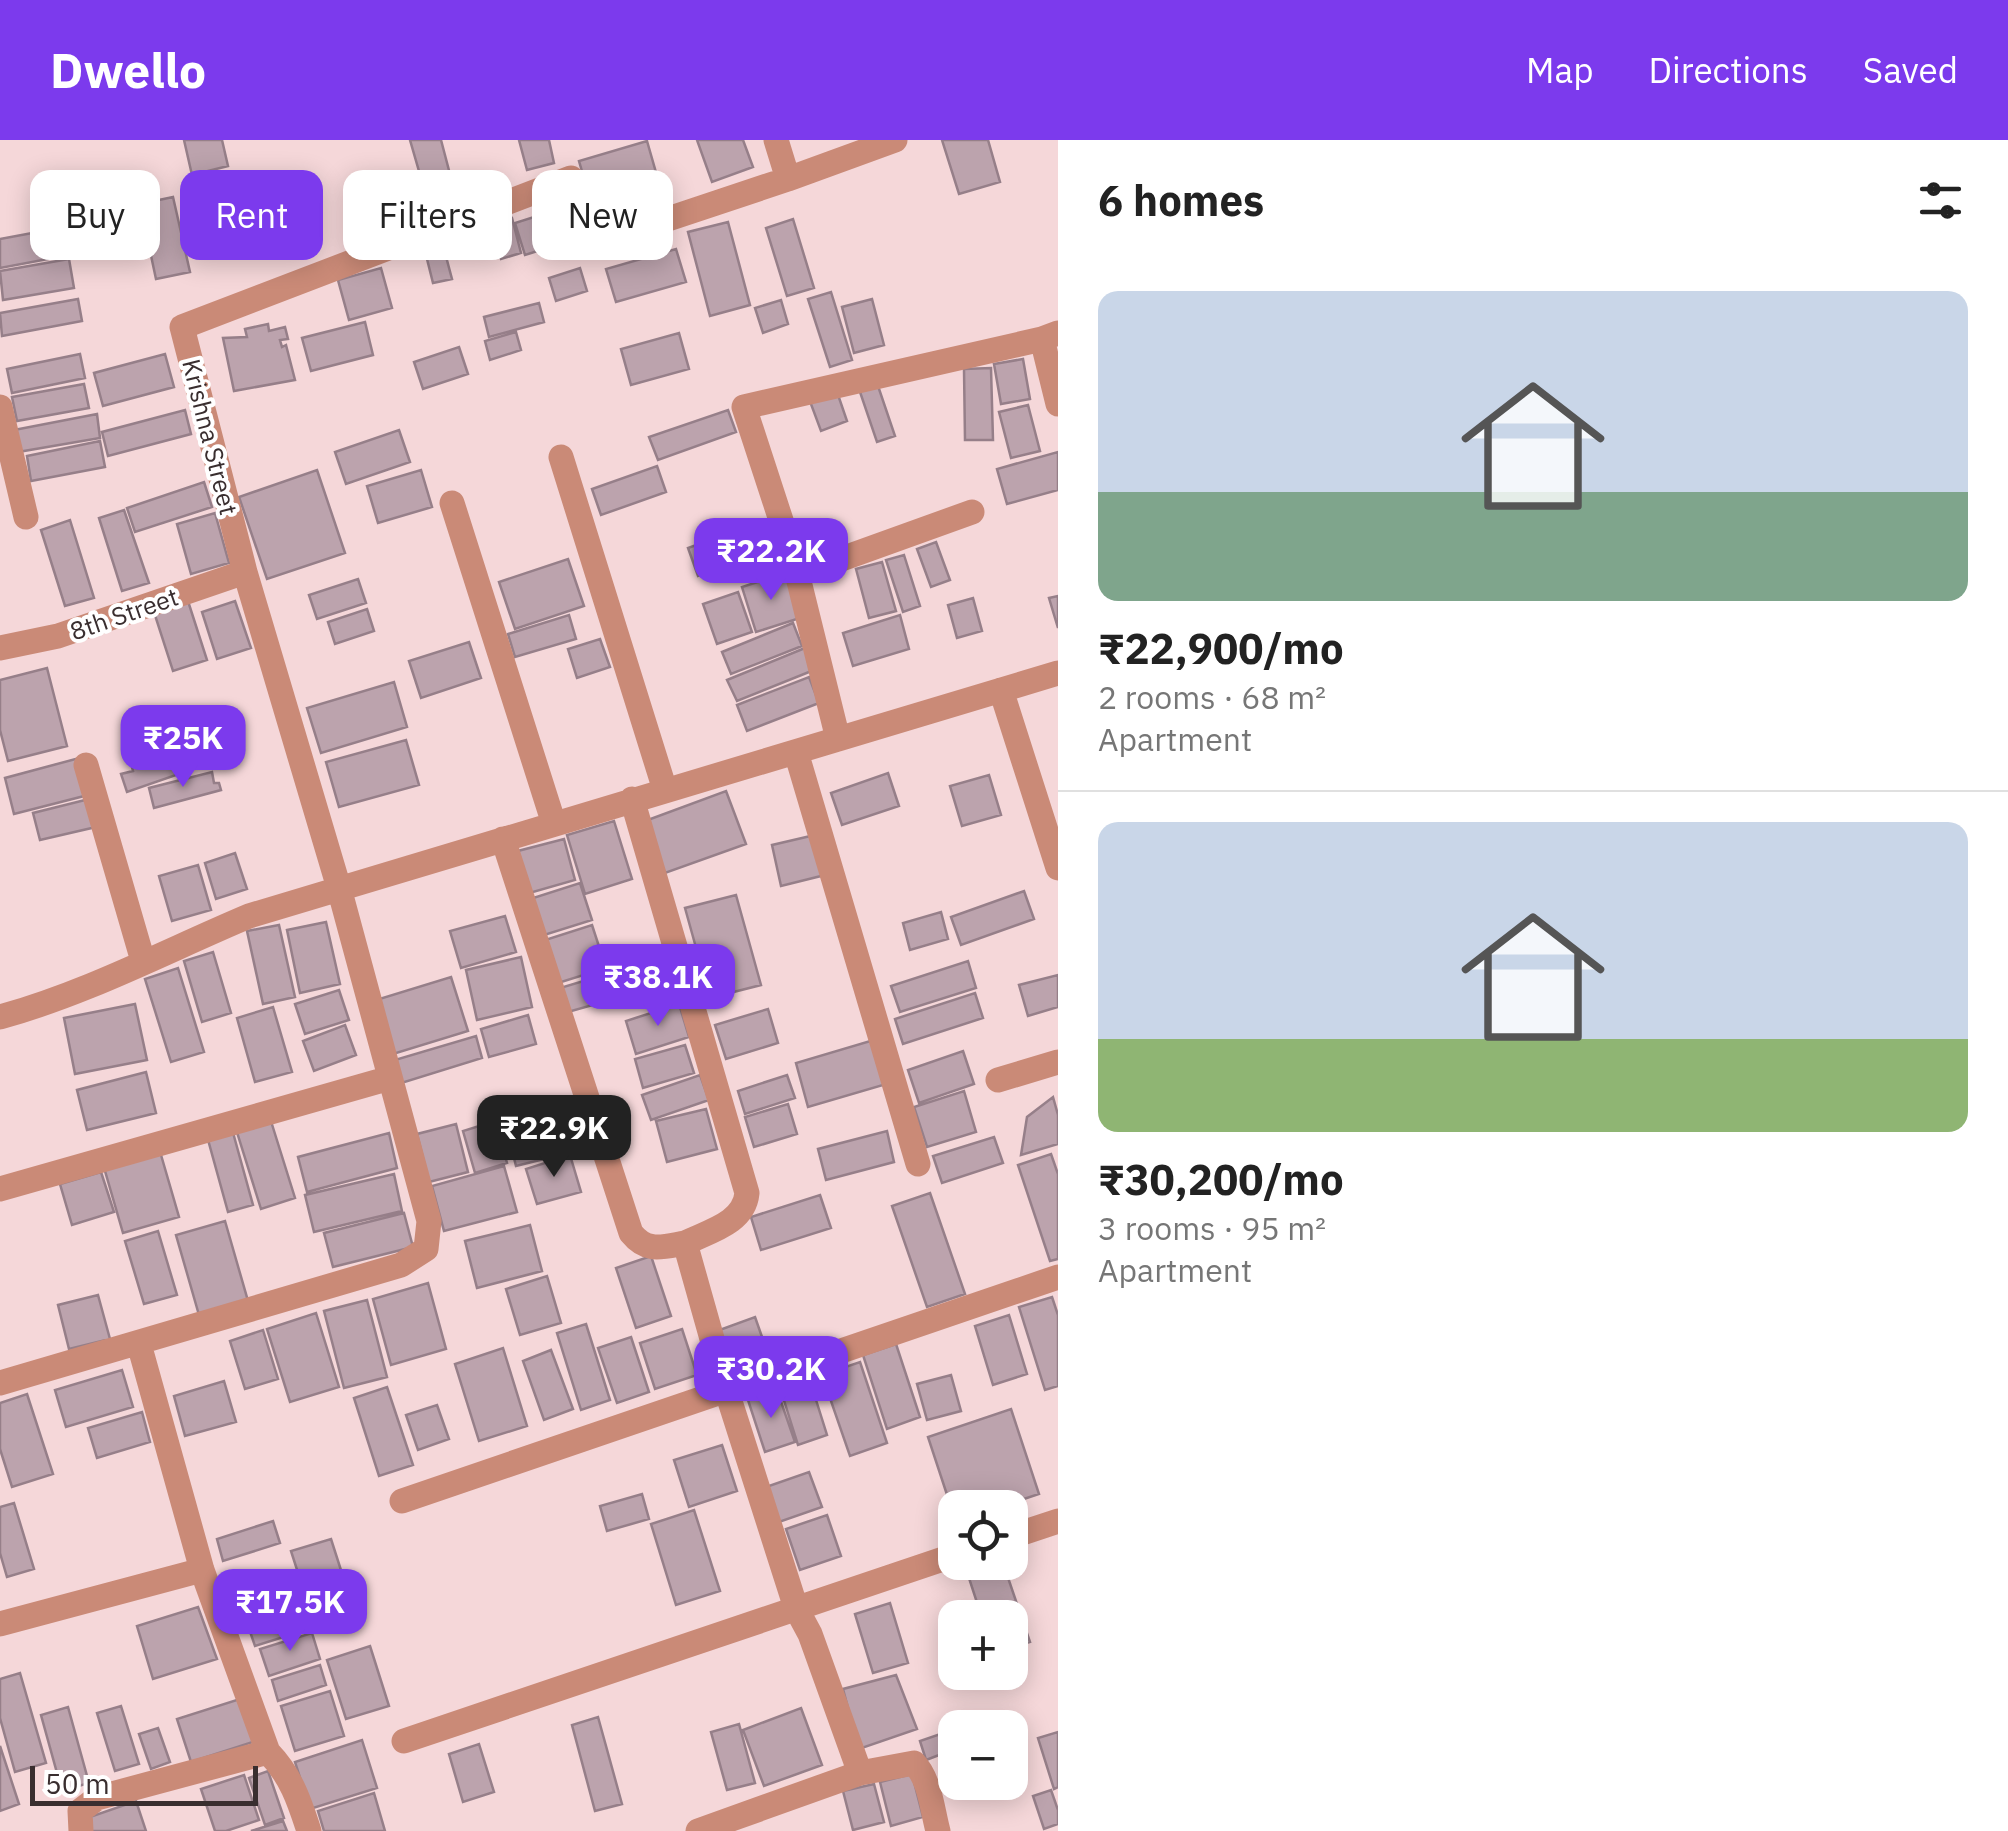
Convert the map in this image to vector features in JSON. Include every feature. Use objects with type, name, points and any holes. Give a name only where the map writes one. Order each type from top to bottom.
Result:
[{"type":"street","points":[[776,140],[788,179],[895,140]]},
{"type":"street","name":"Krishna Street","points":[[138,1344],[401,1265],[426,1249],[430,1221],[340,888],[245,572],[182,326],[571,178],[593,244],[788,179]]},
{"type":"street","points":[[838,739],[797,574],[744,407],[1050,336],[1058,404]]},
{"type":"street","points":[[0,407],[26,516]]},
{"type":"street","points":[[561,458],[666,790]]},
{"type":"street","points":[[452,503],[554,824]]},
{"type":"street","points":[[797,574],[972,512]]},
{"type":"street","name":"8th Street","points":[[0,648],[58,636],[245,572]]},
{"type":"street","points":[[0,1017],[108,980],[249,916],[1058,673]]},
{"type":"street","points":[[1002,690],[1058,868]]},
{"type":"street","points":[[796,752],[918,1164]]},
{"type":"street","points":[[86,764],[143,961]]},
{"type":"street","points":[[503,839],[631,1233],[640,1245],[654,1249],[685,1243],[738,1217],[746,1206],[747,1192],[632,800]]},
{"type":"street","points":[[998,1080],[1058,1062]]},
{"type":"street","points":[[0,1189],[390,1078]]},
{"type":"street","points":[[685,1243],[727,1392],[796,1608],[810,1634],[860,1773]]},
{"type":"street","points":[[402,1501],[1058,1278]]},
{"type":"street","points":[[0,1383],[138,1344],[202,1570],[268,1752],[294,1786],[309,1831]]},
{"type":"street","points":[[1028,1531],[1058,1521]]},
{"type":"street","points":[[404,1741],[938,1561]]},
{"type":"street","points":[[0,1624],[202,1570]]},
{"type":"street","points":[[81,1831],[80,1811],[97,1798],[268,1752]]},
{"type":"street","points":[[698,1831],[860,1773],[914,1763],[919,1767],[938,1831]]},
{"type":"building","points":[[184,140],[222,140],[228,166],[191,170]]},
{"type":"building","points":[[410,140],[441,140],[449,170],[419,170]]},
{"type":"building","points":[[519,140],[549,140],[554,163],[527,170]]},
{"type":"building","points":[[697,140],[743,140],[753,167],[712,182]]},
{"type":"building","points":[[942,140],[988,140],[1000,182],[959,194]]},
{"type":"building","points":[[647,141],[655,170],[582,170],[579,161]]},
{"type":"building","points":[[173,197],[180,228],[180,260],[187,260],[190,272],[156,279],[152,260],[160,260],[160,200]]},
{"type":"building","points":[[512,218],[521,253],[512,256]]},
{"type":"building","points":[[532,218],[532,253],[525,255],[515,223]]},
{"type":"building","points":[[793,219],[814,288],[787,296],[766,228]]},
{"type":"building","points":[[728,222],[750,305],[710,316],[688,232]]},
{"type":"building","points":[[30,233],[30,260],[43,260],[0,268],[0,239]]},
{"type":"building","points":[[676,249],[686,282],[616,302],[606,269],[638,260],[673,260]]},
{"type":"building","points":[[69,260],[74,288],[3,300],[0,271]]},
{"type":"building","points":[[427,260],[447,260],[452,279],[433,283]]},
{"type":"building","points":[[381,268],[392,308],[349,320],[338,280]]},
{"type":"building","points":[[580,268],[587,291],[556,301],[549,278]]},
{"type":"building","points":[[831,292],[852,360],[830,367],[808,299]]},
{"type":"building","points":[[78,299],[82,321],[2,336],[0,313]]},
{"type":"building","points":[[872,299],[884,345],[854,353],[842,307]]},
{"type":"building","points":[[781,300],[788,324],[763,333],[755,308]]},
{"type":"building","points":[[539,303],[544,322],[489,337],[484,317]]},
{"type":"building","points":[[365,322],[373,355],[311,371],[302,338]]},
{"type":"building","points":[[268,324],[269,331],[285,327],[288,339],[280,340],[282,347],[286,345],[295,380],[234,391],[223,338],[247,337],[245,329]]},
{"type":"building","points":[[516,332],[521,350],[490,360],[485,341]]},
{"type":"building","points":[[679,333],[689,369],[631,385],[621,349]]},
{"type":"building","points":[[459,347],[468,374],[423,389],[414,362]]},
{"type":"building","points":[[80,354],[85,378],[12,393],[7,369]]},
{"type":"building","points":[[165,354],[174,387],[103,406],[94,373]]},
{"type":"building","points":[[1023,359],[1030,399],[1001,404],[994,364]]},
{"type":"building","points":[[991,368],[993,440],[965,440],[964,369]]},
{"type":"building","points":[[877,383],[895,436],[877,442],[859,389]]},
{"type":"building","points":[[84,384],[89,408],[17,421],[12,397]]},
{"type":"building","points":[[835,386],[847,421],[821,431],[808,396]]},
{"type":"building","points":[[1028,405],[1040,451],[1011,458],[999,412]]},
{"type":"building","points":[[185,410],[191,434],[108,456],[102,432]]},
{"type":"building","points":[[728,410],[736,432],[658,460],[649,437]]},
{"type":"building","points":[[97,414],[100,438],[18,452],[14,430]]},
{"type":"building","points":[[399,430],[410,462],[346,484],[335,452]]},
{"type":"building","points":[[100,441],[105,467],[31,481],[27,456]]},
{"type":"building","points":[[1058,452],[1058,490],[1007,504],[997,469]]},
{"type":"building","points":[[657,466],[666,492],[601,515],[592,489]]},
{"type":"building","points":[[317,470],[345,553],[267,579],[239,497]]},
{"type":"building","points":[[421,470],[432,507],[378,523],[367,486]]},
{"type":"building","points":[[204,482],[212,507],[135,532],[127,508]]},
{"type":"building","points":[[124,510],[149,583],[122,591],[99,518]]},
{"type":"building","points":[[215,513],[229,563],[191,574],[177,524]]},
{"type":"building","points":[[70,520],[94,598],[65,606],[41,530]]},
{"type":"building","points":[[732,532],[742,560],[698,576],[688,548]]},
{"type":"building","points":[[936,542],[950,580],[931,587],[917,549]]},
{"type":"building","points":[[904,555],[920,606],[903,612],[886,560]]},
{"type":"building","points":[[568,559],[584,606],[515,629],[499,582]]},
{"type":"building","points":[[882,562],[896,611],[869,618],[856,569]]},
{"type":"building","points":[[785,573],[800,618],[756,632],[742,587]]},
{"type":"building","points":[[358,579],[366,603],[317,619],[309,595]]},
{"type":"building","points":[[738,592],[752,632],[717,644],[703,604]]},
{"type":"building","points":[[1058,596],[1058,628],[1049,598]]},
{"type":"building","points":[[187,598],[207,660],[173,671],[153,609]]},
{"type":"building","points":[[973,598],[982,631],[957,638],[948,605]]},
{"type":"building","points":[[235,601],[251,648],[217,659],[202,612]]},
{"type":"building","points":[[367,609],[374,631],[335,644],[328,622]]},
{"type":"building","points":[[569,615],[576,639],[515,657],[508,634]]},
{"type":"building","points":[[900,615],[909,649],[853,666],[843,633]]},
{"type":"building","points":[[793,623],[802,646],[731,674],[722,652]]},
{"type":"building","points":[[600,639],[610,667],[577,678],[568,649]]},
{"type":"building","points":[[469,642],[481,678],[421,698],[409,661]]},
{"type":"building","points":[[805,648],[814,670],[737,701],[727,680]]},
{"type":"building","points":[[47,668],[67,746],[8,761],[0,730],[0,680]]},
{"type":"building","points":[[809,677],[819,703],[747,731],[737,705]]},
{"type":"building","points":[[394,682],[407,727],[321,753],[307,708]]},
{"type":"building","points":[[196,736],[205,765],[127,792],[121,774],[133,771],[129,755]]},
{"type":"building","points":[[406,740],[419,785],[339,807],[326,762]]},
{"type":"building","points":[[83,757],[92,794],[14,814],[5,778]]},
{"type":"building","points":[[212,772],[214,783],[219,783],[221,790],[154,808],[149,788]]},
{"type":"building","points":[[888,773],[899,806],[842,825],[831,793]]},
{"type":"building","points":[[989,775],[1001,815],[962,826],[950,786]]},
{"type":"building","points":[[726,791],[746,844],[665,873],[645,821]]},
{"type":"building","points":[[89,799],[96,827],[40,840],[33,813]]},
{"type":"building","points":[[614,821],[632,879],[585,894],[567,835]]},
{"type":"building","points":[[819,834],[829,874],[781,886],[772,845]]},
{"type":"building","points":[[564,839],[575,880],[526,894],[514,852]]},
{"type":"building","points":[[235,853],[247,889],[216,899],[205,863]]},
{"type":"building","points":[[198,865],[211,910],[172,921],[159,876]]},
{"type":"building","points":[[580,883],[592,920],[541,936],[530,899]]},
{"type":"building","points":[[1024,891],[1034,919],[961,945],[951,917]]},
{"type":"building","points":[[736,895],[761,985],[710,998],[685,908]]},
{"type":"building","points":[[941,912],[948,939],[910,950],[903,923]]},
{"type":"building","points":[[505,916],[516,952],[461,968],[450,931]]},
{"type":"building","points":[[326,922],[340,984],[300,993],[287,930]]},
{"type":"building","points":[[279,925],[295,997],[263,1004],[247,931]]},
{"type":"building","points":[[592,925],[606,968],[555,984],[542,941]]},
{"type":"building","points":[[213,952],[231,1013],[202,1022],[184,961]]},
{"type":"building","points":[[521,957],[532,1007],[477,1020],[466,970]]},
{"type":"building","points":[[968,961],[976,988],[900,1012],[891,986]]},
{"type":"building","points":[[178,968],[204,1052],[171,1062],[145,979]]},
{"type":"building","points":[[620,970],[628,995],[568,1012],[560,988]]},
{"type":"building","points":[[1058,975],[1058,1007],[1028,1016],[1019,985]]},
{"type":"building","points":[[451,977],[468,1031],[393,1054],[376,1000]]},
{"type":"building","points":[[339,990],[349,1020],[305,1034],[295,1004]]},
{"type":"building","points":[[975,993],[983,1018],[903,1044],[895,1019]]},
{"type":"building","points":[[135,1004],[147,1060],[75,1074],[64,1018]]},
{"type":"building","points":[[679,1004],[689,1037],[636,1054],[626,1021]]},
{"type":"building","points":[[273,1007],[292,1072],[255,1082],[237,1018]]},
{"type":"building","points":[[768,1009],[778,1043],[726,1059],[715,1025]]},
{"type":"building","points":[[528,1015],[536,1044],[489,1057],[481,1029]]},
{"type":"building","points":[[345,1025],[356,1055],[314,1071],[303,1041]]},
{"type":"building","points":[[476,1036],[482,1058],[395,1085],[388,1062]]},
{"type":"building","points":[[877,1039],[890,1083],[808,1107],[796,1063]]},
{"type":"building","points":[[685,1045],[694,1073],[643,1088],[635,1059]]},
{"type":"building","points":[[963,1051],[974,1084],[919,1103],[908,1070]]},
{"type":"building","points":[[146,1072],[156,1113],[87,1130],[77,1090]]},
{"type":"building","points":[[700,1075],[709,1100],[651,1120],[642,1095]]},
{"type":"building","points":[[787,1075],[795,1098],[745,1114],[738,1091]]},
{"type":"building","points":[[964,1091],[976,1132],[927,1147],[914,1107]]},
{"type":"building","points":[[1053,1097],[1058,1115],[1058,1144],[1021,1155],[1027,1117]]},
{"type":"building","points":[[788,1104],[797,1134],[754,1147],[745,1117]]},
{"type":"building","points":[[561,1108],[572,1152],[516,1166],[505,1122]]},
{"type":"building","points":[[706,1109],[717,1149],[667,1162],[656,1121]]},
{"type":"building","points":[[270,1118],[295,1198],[261,1209],[236,1129]]},
{"type":"building","points":[[495,1121],[507,1163],[475,1173],[463,1131]]},
{"type":"building","points":[[456,1124],[468,1172],[429,1182],[417,1134]]},
{"type":"building","points":[[232,1129],[253,1205],[228,1212],[207,1136]]},
{"type":"building","points":[[887,1131],[894,1162],[826,1180],[818,1149]]},
{"type":"building","points":[[389,1133],[397,1168],[307,1192],[298,1157]]},
{"type":"building","points":[[994,1137],[1003,1163],[942,1183],[933,1156]]},
{"type":"building","points":[[159,1148],[179,1217],[123,1233],[103,1164]]},
{"type":"building","points":[[1051,1154],[1058,1174],[1058,1259],[1050,1261],[1018,1165]]},
{"type":"building","points":[[570,1155],[581,1192],[537,1204],[526,1169]]},
{"type":"building","points":[[504,1166],[517,1212],[444,1231],[432,1186]]},
{"type":"building","points":[[101,1172],[114,1212],[72,1225],[60,1184]]},
{"type":"building","points":[[394,1174],[402,1211],[314,1232],[305,1195]]},
{"type":"building","points":[[930,1193],[965,1294],[927,1307],[892,1206]]},
{"type":"building","points":[[820,1195],[831,1228],[761,1250],[751,1217]]},
{"type":"building","points":[[404,1213],[413,1247],[333,1267],[324,1233]]},
{"type":"building","points":[[225,1221],[248,1301],[199,1315],[176,1235]]},
{"type":"building","points":[[530,1225],[542,1271],[477,1288],[465,1241]]},
{"type":"building","points":[[158,1231],[177,1295],[144,1304],[125,1241]]},
{"type":"building","points":[[651,1256],[671,1316],[636,1328],[616,1268]]},
{"type":"building","points":[[547,1276],[561,1323],[520,1335],[506,1289]]},
{"type":"building","points":[[428,1283],[446,1349],[391,1365],[373,1299]]},
{"type":"building","points":[[98,1295],[110,1339],[69,1349],[58,1305]]},
{"type":"building","points":[[1052,1297],[1058,1315],[1058,1386],[1045,1390],[1019,1307]]},
{"type":"building","points":[[367,1300],[387,1377],[344,1388],[324,1311]]},
{"type":"building","points":[[316,1313],[339,1387],[290,1402],[267,1329]]},
{"type":"building","points":[[1009,1315],[1027,1374],[993,1385],[975,1326]]},
{"type":"building","points":[[755,1317],[768,1354],[726,1368],[714,1332]]},
{"type":"building","points":[[586,1324],[610,1400],[581,1410],[557,1333]]},
{"type":"building","points":[[682,1329],[697,1375],[655,1389],[640,1343]]},
{"type":"building","points":[[263,1330],[278,1379],[245,1389],[230,1341]]},
{"type":"building","points":[[631,1337],[649,1392],[617,1403],[598,1348]]},
{"type":"building","points":[[896,1344],[920,1417],[887,1429],[863,1355]]},
{"type":"building","points":[[503,1348],[527,1426],[479,1441],[455,1364]]},
{"type":"building","points":[[551,1350],[573,1409],[544,1420],[523,1361]]},
{"type":"building","points":[[860,1362],[887,1443],[850,1456],[822,1375]]},
{"type":"building","points":[[122,1370],[133,1407],[66,1427],[55,1390]]},
{"type":"building","points":[[951,1375],[961,1411],[927,1420],[917,1384]]},
{"type":"building","points":[[224,1381],[236,1422],[185,1436],[174,1396]]},
{"type":"building","points":[[811,1384],[827,1435],[798,1445],[782,1394]]},
{"type":"building","points":[[387,1387],[413,1465],[379,1476],[354,1398]]},
{"type":"building","points":[[777,1390],[795,1442],[765,1452],[748,1400]]},
{"type":"building","points":[[27,1394],[53,1474],[12,1487],[0,1449],[0,1403]]},
{"type":"building","points":[[437,1405],[449,1439],[418,1450],[406,1415]]},
{"type":"building","points":[[1011,1409],[1039,1494],[1028,1498],[1028,1490],[945,1490],[928,1437]]},
{"type":"building","points":[[142,1412],[150,1442],[97,1458],[88,1428]]},
{"type":"building","points":[[722,1445],[737,1491],[689,1507],[674,1460]]},
{"type":"building","points":[[809,1472],[822,1507],[779,1522],[766,1487]]},
{"type":"building","points":[[642,1494],[649,1519],[607,1531],[600,1506]]},
{"type":"building","points":[[14,1503],[34,1569],[7,1577],[0,1553],[0,1507]]},
{"type":"building","points":[[694,1510],[720,1591],[676,1605],[651,1524]]},
{"type":"building","points":[[827,1515],[841,1556],[800,1570],[786,1529]]},
{"type":"building","points":[[273,1521],[280,1543],[223,1561],[217,1539]]},
{"type":"building","points":[[331,1539],[347,1589],[307,1601],[291,1551]]},
{"type":"building","points":[[970,1580],[1009,1580],[1016,1600],[976,1600]]},
{"type":"building","points":[[294,1581],[300,1598],[259,1611],[254,1593]]},
{"type":"building","points":[[890,1603],[908,1663],[873,1673],[855,1614]]},
{"type":"building","points":[[297,1604],[306,1630],[255,1646],[246,1620]]},
{"type":"building","points":[[198,1607],[217,1659],[153,1679],[137,1626]]},
{"type":"building","points":[[312,1633],[320,1659],[269,1676],[260,1649]]},
{"type":"building","points":[[370,1646],[389,1706],[346,1719],[327,1660]]},
{"type":"building","points":[[320,1665],[326,1685],[278,1701],[272,1680]]},
{"type":"building","points":[[20,1673],[46,1763],[15,1772],[0,1718],[0,1679]]},
{"type":"building","points":[[896,1675],[917,1729],[859,1749],[843,1689]]},
{"type":"building","points":[[330,1691],[344,1736],[295,1751],[281,1706]]},
{"type":"building","points":[[243,1698],[256,1741],[191,1762],[177,1719]]},
{"type":"building","points":[[121,1706],[139,1764],[115,1771],[97,1713]]},
{"type":"building","points":[[68,1707],[89,1783],[62,1791],[41,1715]]},
{"type":"building","points":[[801,1708],[822,1765],[764,1786],[743,1730]]},
{"type":"building","points":[[598,1717],[622,1804],[595,1811],[572,1725]]},
{"type":"building","points":[[739,1724],[755,1783],[727,1790],[711,1732]]},
{"type":"building","points":[[158,1728],[170,1762],[151,1769],[139,1734]]},
{"type":"building","points":[[1058,1732],[1058,1787],[1054,1789],[1038,1738]]},
{"type":"building","points":[[938,1735],[938,1755],[926,1760],[920,1741]]},
{"type":"building","points":[[362,1740],[377,1788],[310,1809],[295,1762]]},
{"type":"building","points":[[479,1744],[494,1792],[463,1802],[449,1754]]},
{"type":"building","points":[[0,1746],[19,1804],[0,1811]]},
{"type":"building","points":[[268,1771],[284,1818],[265,1825],[249,1778]]},
{"type":"building","points":[[912,1774],[923,1817],[891,1826],[880,1782]]},
{"type":"building","points":[[244,1775],[259,1820],[215,1831],[201,1789]]},
{"type":"building","points":[[874,1784],[884,1822],[853,1830],[843,1791]]},
{"type":"building","points":[[1051,1790],[1058,1824],[1044,1829],[1033,1796]]},
{"type":"building","points":[[374,1793],[385,1831],[324,1831],[318,1811]]},
{"type":"building","points":[[136,1801],[146,1831],[89,1831],[84,1819]]},
{"type":"building","points":[[283,1821],[287,1831],[251,1831]]}]
